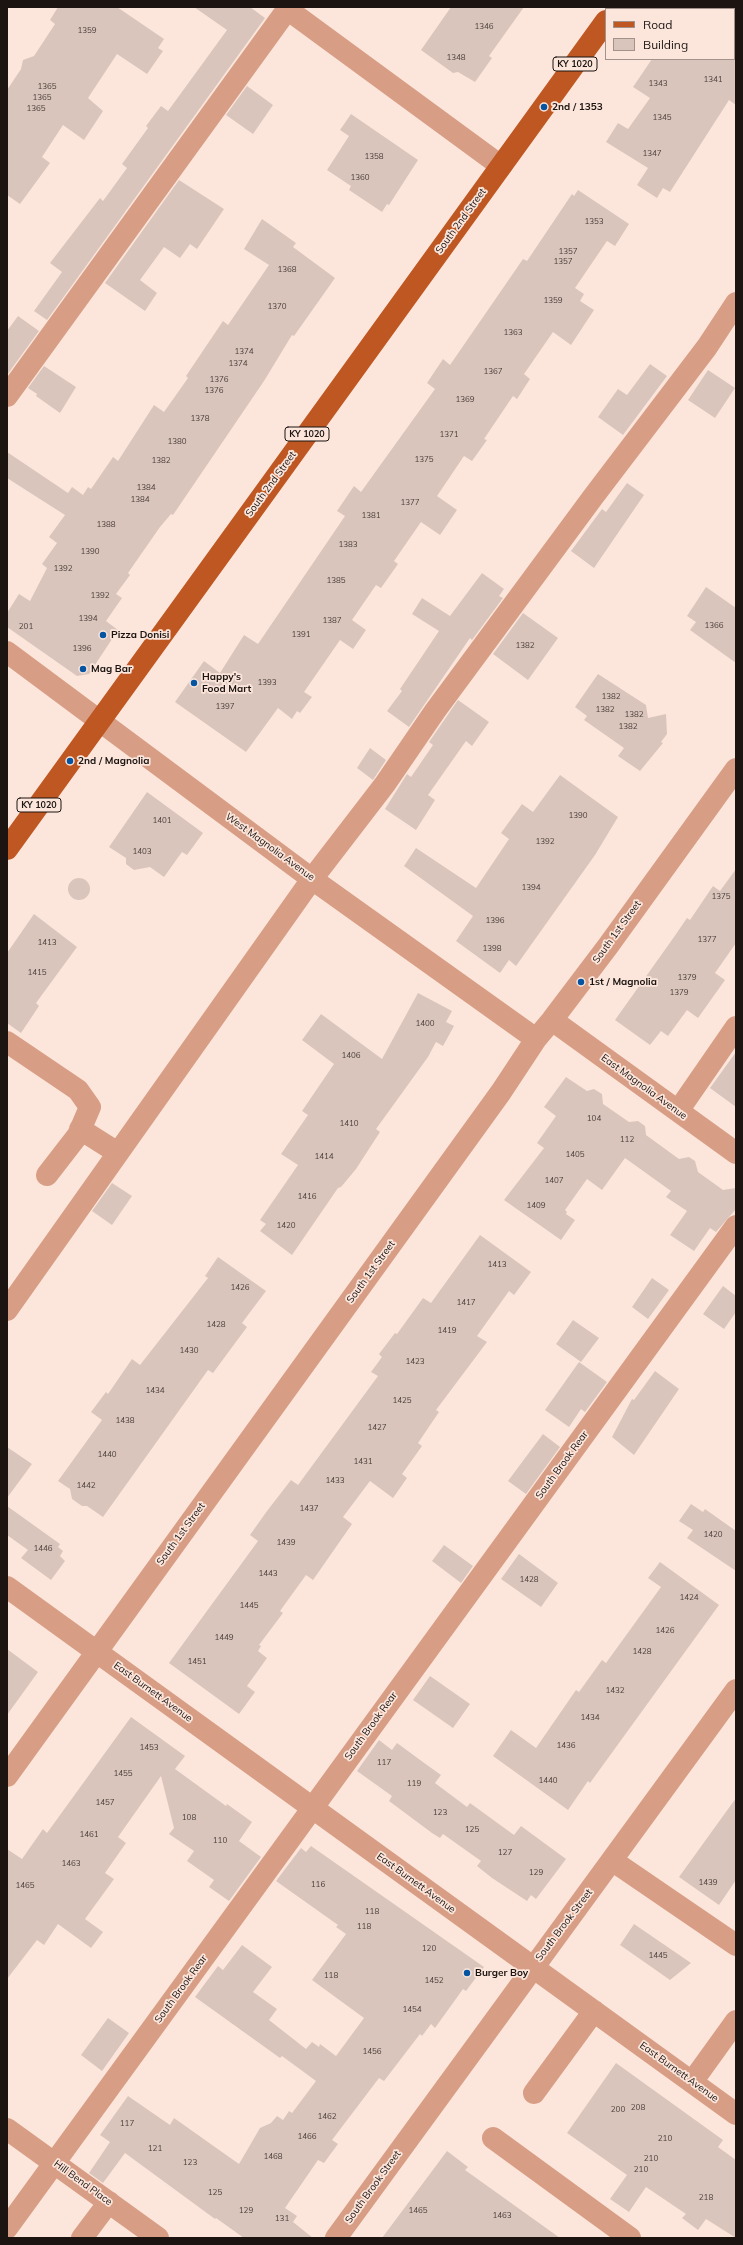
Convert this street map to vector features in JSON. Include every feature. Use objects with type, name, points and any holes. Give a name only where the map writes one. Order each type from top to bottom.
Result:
[{"type":"main road","name":"South 2nd Street","points":[[7,849],[605,22]]},
{"type":"street","points":[[7,396],[288,8],[501,166]]},
{"type":"street","points":[[7,1310],[312,879],[385,784],[435,711],[588,504],[707,347],[736,303]]},
{"type":"street","name":"West Magnolia Avenue","points":[[7,652],[312,879],[536,1039]]},
{"type":"street","name":"South 1st Street","points":[[7,1776],[501,1092],[536,1039],[552,1020],[736,769]]},
{"type":"street","name":"East Magnolia Avenue","points":[[552,1020],[736,1153]]},
{"type":"street","points":[[678,1111],[736,1027]]},
{"type":"street","points":[[7,1042],[78,1090],[90,1107],[78,1135],[47,1175]]},
{"type":"street","points":[[80,1129],[118,1153]]},
{"type":"street","name":"South Brook Rear","points":[[7,2228],[311,1807],[736,1226]]},
{"type":"street","name":"East Burnett Avenue","points":[[7,1587],[736,2114]]},
{"type":"street","name":"South Brook Street","points":[[336,2238],[533,1967],[613,1861],[736,1690]]},
{"type":"street","points":[[613,1861],[736,1945]]},
{"type":"street","points":[[534,2093],[594,2011]]},
{"type":"street","points":[[692,2082],[736,2021]]},
{"type":"street","name":"Hill Bend Place","points":[[7,2129],[158,2238]]},
{"type":"street","points":[[493,2138],[630,2238]]},
{"type":"street","points":[[82,2238],[109,2202]]},
{"type":"building","points":[[58,7],[117,7],[164,39],[158,48],[163,51],[147,74],[117,54],[88,98],[103,111],[84,140],[63,125],[42,157],[50,163],[20,204],[7,195],[7,90],[21,69],[23,60],[34,56],[55,24],[50,20]]},
{"type":"building","points":[[194,7],[250,7],[265,18],[47,320],[34,311],[62,272],[50,263],[100,198],[103,201],[127,168],[122,164],[148,128],[146,126],[161,106],[168,111],[227,30]]},
{"type":"building","points":[[451,7],[524,7],[489,56],[492,58],[475,82],[458,72],[453,73],[421,50]]},
{"type":"building","points":[[736,59],[736,105],[729,100],[670,192],[663,188],[657,198],[637,185],[648,168],[606,142],[618,123],[628,129],[650,98],[633,87],[651,60]]},
{"type":"building","points":[[247,86],[273,105],[253,134],[226,115]]},
{"type":"building","points":[[351,114],[418,160],[389,205],[387,204],[382,212],[349,190],[351,186],[327,170],[349,136],[340,130]]},
{"type":"building","points":[[179,180],[224,209],[197,249],[190,244],[180,258],[164,247],[140,280],[157,293],[145,311],[105,283]]},
{"type":"building","points":[[578,190],[629,224],[615,246],[607,241],[575,288],[584,294],[580,301],[594,310],[571,345],[553,332],[524,374],[530,379],[517,399],[513,396],[484,439],[487,440],[472,461],[464,456],[437,496],[457,510],[440,535],[421,522],[394,561],[398,564],[381,588],[376,585],[352,620],[366,630],[353,649],[340,640],[304,692],[312,697],[300,713],[297,711],[292,719],[278,708],[246,752],[175,702],[204,661],[220,673],[244,635],[258,644],[345,516],[337,511],[354,486],[361,492],[435,389],[427,383],[443,359],[450,365],[523,259],[527,261],[572,194],[574,196]]},
{"type":"building","points":[[262,219],[296,243],[293,247],[335,278],[294,336],[292,335],[264,381],[173,515],[171,514],[160,527],[128,573],[130,575],[116,594],[122,598],[106,621],[118,630],[89,674],[77,676],[7,627],[7,613],[19,594],[30,601],[47,568],[42,564],[57,543],[49,537],[65,515],[7,478],[7,452],[68,493],[72,487],[83,495],[88,487],[91,489],[113,457],[118,461],[154,405],[164,412],[188,378],[186,376],[223,321],[228,325],[269,265],[244,249]]},
{"type":"building","points":[[18,316],[39,331],[7,375],[7,331]]},
{"type":"building","points":[[650,364],[667,376],[623,435],[598,417],[618,389],[627,395]]},
{"type":"building","points":[[44,366],[76,387],[60,413],[36,396],[37,394],[28,388]]},
{"type":"building","points":[[708,370],[735,388],[715,418],[688,400]]},
{"type":"building","points":[[627,483],[644,495],[594,568],[571,551],[602,509],[606,512]]},
{"type":"building","points":[[482,573],[504,589],[499,596],[503,598],[472,640],[470,638],[409,727],[387,711],[402,691],[400,689],[439,631],[412,614],[422,598],[450,616]]},
{"type":"building","points":[[706,587],[736,608],[736,663],[690,630],[696,622],[687,616]]},
{"type":"building","points":[[523,613],[558,638],[528,680],[493,654]]},
{"type":"building","points":[[598,674],[646,705],[648,718],[666,714],[667,734],[661,742],[663,743],[640,771],[618,756],[624,748],[584,720],[587,716],[575,707]]},
{"type":"building","points":[[458,700],[489,722],[472,746],[466,741],[428,795],[435,800],[416,830],[385,809],[407,774],[411,777],[433,745],[429,742]]},
{"type":"building","points":[[370,748],[386,760],[373,780],[357,768]]},
{"type":"building","points":[[560,775],[618,817],[595,855],[516,966],[509,960],[500,973],[456,941],[473,916],[404,866],[416,848],[476,888],[509,839],[501,833],[522,804],[533,812]]},
{"type":"building","points":[[147,792],[203,833],[187,855],[182,852],[164,877],[150,867],[134,870],[126,864],[126,858],[109,847]]},
{"type":"building","points":[[736,869],[736,943],[715,973],[725,980],[698,1018],[687,1010],[668,1036],[661,1031],[650,1045],[615,1020],[687,918],[690,920],[713,886],[720,891]]},
{"type":"building","points":[[79,878],[83,879],[89,885],[89,893],[83,899],[79,900],[75,899],[69,893],[68,889],[69,885],[75,879]]},
{"type":"building","points":[[34,914],[77,947],[36,1003],[39,1006],[21,1033],[7,1023],[7,953]]},
{"type":"building","points":[[418,993],[452,1011],[446,1022],[454,1026],[443,1046],[436,1042],[428,1057],[376,1129],[380,1132],[356,1169],[341,1187],[338,1188],[292,1255],[260,1231],[266,1224],[260,1220],[298,1165],[281,1154],[308,1115],[302,1111],[334,1064],[302,1040],[321,1014],[382,1059]]},
{"type":"building","points":[[736,1052],[736,1107],[710,1088]]},
{"type":"building","points":[[566,1077],[587,1091],[594,1089],[602,1094],[603,1104],[629,1122],[638,1121],[645,1126],[646,1135],[679,1159],[689,1157],[695,1161],[698,1172],[723,1190],[736,1188],[736,1209],[716,1232],[710,1228],[694,1251],[670,1235],[687,1211],[666,1197],[671,1191],[625,1158],[602,1190],[587,1179],[565,1210],[567,1212],[566,1214],[575,1220],[561,1240],[504,1200],[544,1148],[537,1143],[556,1116],[544,1107]]},
{"type":"building","points":[[112,1183],[132,1196],[112,1225],[92,1211]]},
{"type":"building","points":[[480,1235],[531,1272],[514,1295],[509,1291],[477,1336],[487,1342],[436,1410],[439,1412],[418,1443],[422,1446],[402,1474],[407,1478],[393,1498],[370,1481],[343,1517],[352,1524],[313,1580],[306,1575],[280,1611],[283,1613],[259,1645],[261,1646],[258,1651],[267,1658],[247,1686],[255,1692],[239,1714],[169,1663],[258,1541],[250,1535],[267,1511],[291,1480],[298,1485],[378,1376],[371,1372],[382,1357],[379,1354],[395,1333],[397,1334],[423,1298],[431,1303]]},
{"type":"building","points":[[218,1257],[266,1291],[242,1323],[247,1327],[213,1373],[208,1370],[103,1517],[87,1506],[82,1506],[72,1499],[70,1489],[58,1481],[102,1420],[91,1412],[106,1392],[108,1394],[132,1359],[140,1365],[208,1278],[205,1276]]},
{"type":"building","points":[[652,1278],[669,1290],[648,1319],[632,1307]]},
{"type":"building","points":[[723,1286],[736,1296],[736,1312],[724,1329],[703,1314]]},
{"type":"building","points":[[573,1320],[599,1338],[581,1362],[556,1344]]},
{"type":"building","points":[[579,1362],[607,1382],[585,1412],[581,1409],[569,1427],[545,1410]]},
{"type":"building","points":[[655,1371],[679,1389],[634,1455],[612,1437],[632,1399],[634,1400]]},
{"type":"building","points":[[543,1434],[560,1447],[526,1494],[508,1481]]},
{"type":"building","points":[[7,1447],[32,1464],[7,1498]]},
{"type":"building","points":[[691,1504],[703,1512],[705,1509],[736,1531],[736,1571],[687,1538],[693,1530],[679,1521]]},
{"type":"building","points":[[7,1506],[60,1544],[58,1547],[63,1551],[60,1556],[65,1561],[51,1580],[21,1558],[28,1550],[7,1535]]},
{"type":"building","points":[[444,1545],[473,1566],[461,1583],[432,1561]]},
{"type":"building","points":[[519,1554],[558,1583],[541,1607],[501,1579]]},
{"type":"building","points":[[660,1562],[719,1605],[590,1783],[588,1781],[568,1810],[493,1756],[511,1730],[536,1748],[576,1690],[579,1692],[602,1660],[606,1663],[661,1587],[648,1578]]},
{"type":"building","points":[[7,1649],[38,1672],[7,1715]]},
{"type":"building","points":[[430,1676],[470,1704],[453,1728],[413,1700]]},
{"type":"building","points":[[131,1717],[185,1756],[175,1769],[226,1806],[227,1804],[252,1822],[239,1841],[261,1857],[229,1901],[209,1887],[214,1880],[187,1861],[194,1851],[169,1834],[174,1828],[161,1776],[118,1837],[126,1843],[105,1873],[114,1879],[85,1919],[103,1932],[91,1948],[58,1924],[44,1945],[37,1940],[7,1979],[7,1849],[22,1859],[43,1829],[47,1833]]},
{"type":"building","points":[[379,1740],[392,1750],[397,1743],[441,1775],[435,1783],[467,1807],[470,1803],[514,1835],[521,1826],[566,1859],[536,1899],[531,1895],[527,1901],[492,1878],[477,1866],[481,1861],[443,1834],[440,1838],[432,1833],[389,1801],[392,1796],[357,1771]]},
{"type":"building","points":[[736,1798],[736,1880],[719,1905],[679,1877]]},
{"type":"building","points":[[311,1846],[484,1967],[466,1991],[463,1989],[435,2028],[431,2024],[422,2036],[420,2034],[384,2081],[379,2078],[332,2140],[338,2144],[324,2163],[318,2160],[285,2208],[297,2216],[293,2222],[313,2238],[244,2238],[216,2218],[215,2219],[125,2153],[103,2183],[89,2173],[110,2142],[100,2135],[128,2096],[170,2125],[174,2118],[239,2164],[260,2128],[271,2123],[277,2116],[283,2120],[289,2111],[292,2113],[316,2081],[282,2056],[280,2058],[195,1997],[218,1966],[223,1970],[242,1945],[272,1967],[253,1992],[277,2009],[269,2020],[306,2049],[312,2042],[319,2047],[320,2044],[336,2056],[364,2018],[312,1980],[346,1934],[336,1927],[338,1925],[276,1881],[301,1848],[306,1852]]},
{"type":"building","points":[[634,1924],[691,1963],[670,1980],[620,1945]]},
{"type":"building","points":[[108,2018],[129,2033],[102,2071],[81,2055]]},
{"type":"building","points":[[616,2063],[723,2140],[718,2147],[736,2160],[736,2238],[706,2219],[698,2230],[682,2218],[686,2214],[646,2187],[629,2212],[610,2199],[627,2175],[567,2133]]},
{"type":"building","points":[[447,2151],[468,2167],[465,2170],[560,2238],[382,2238]]},
{"type":"place","name":"2nd / 1353","points":[[544,107]]},
{"type":"place","name":"Pizza Donisi","points":[[103,635]]},
{"type":"place","name":"Mag Bar","points":[[83,669]]},
{"type":"place","name":"Happy's Food Mart","points":[[194,683]]},
{"type":"place","name":"2nd / Magnolia","points":[[70,761]]},
{"type":"place","name":"1st / Magnolia","points":[[581,982]]},
{"type":"place","name":"Burger Boy","points":[[467,1973]]}]
